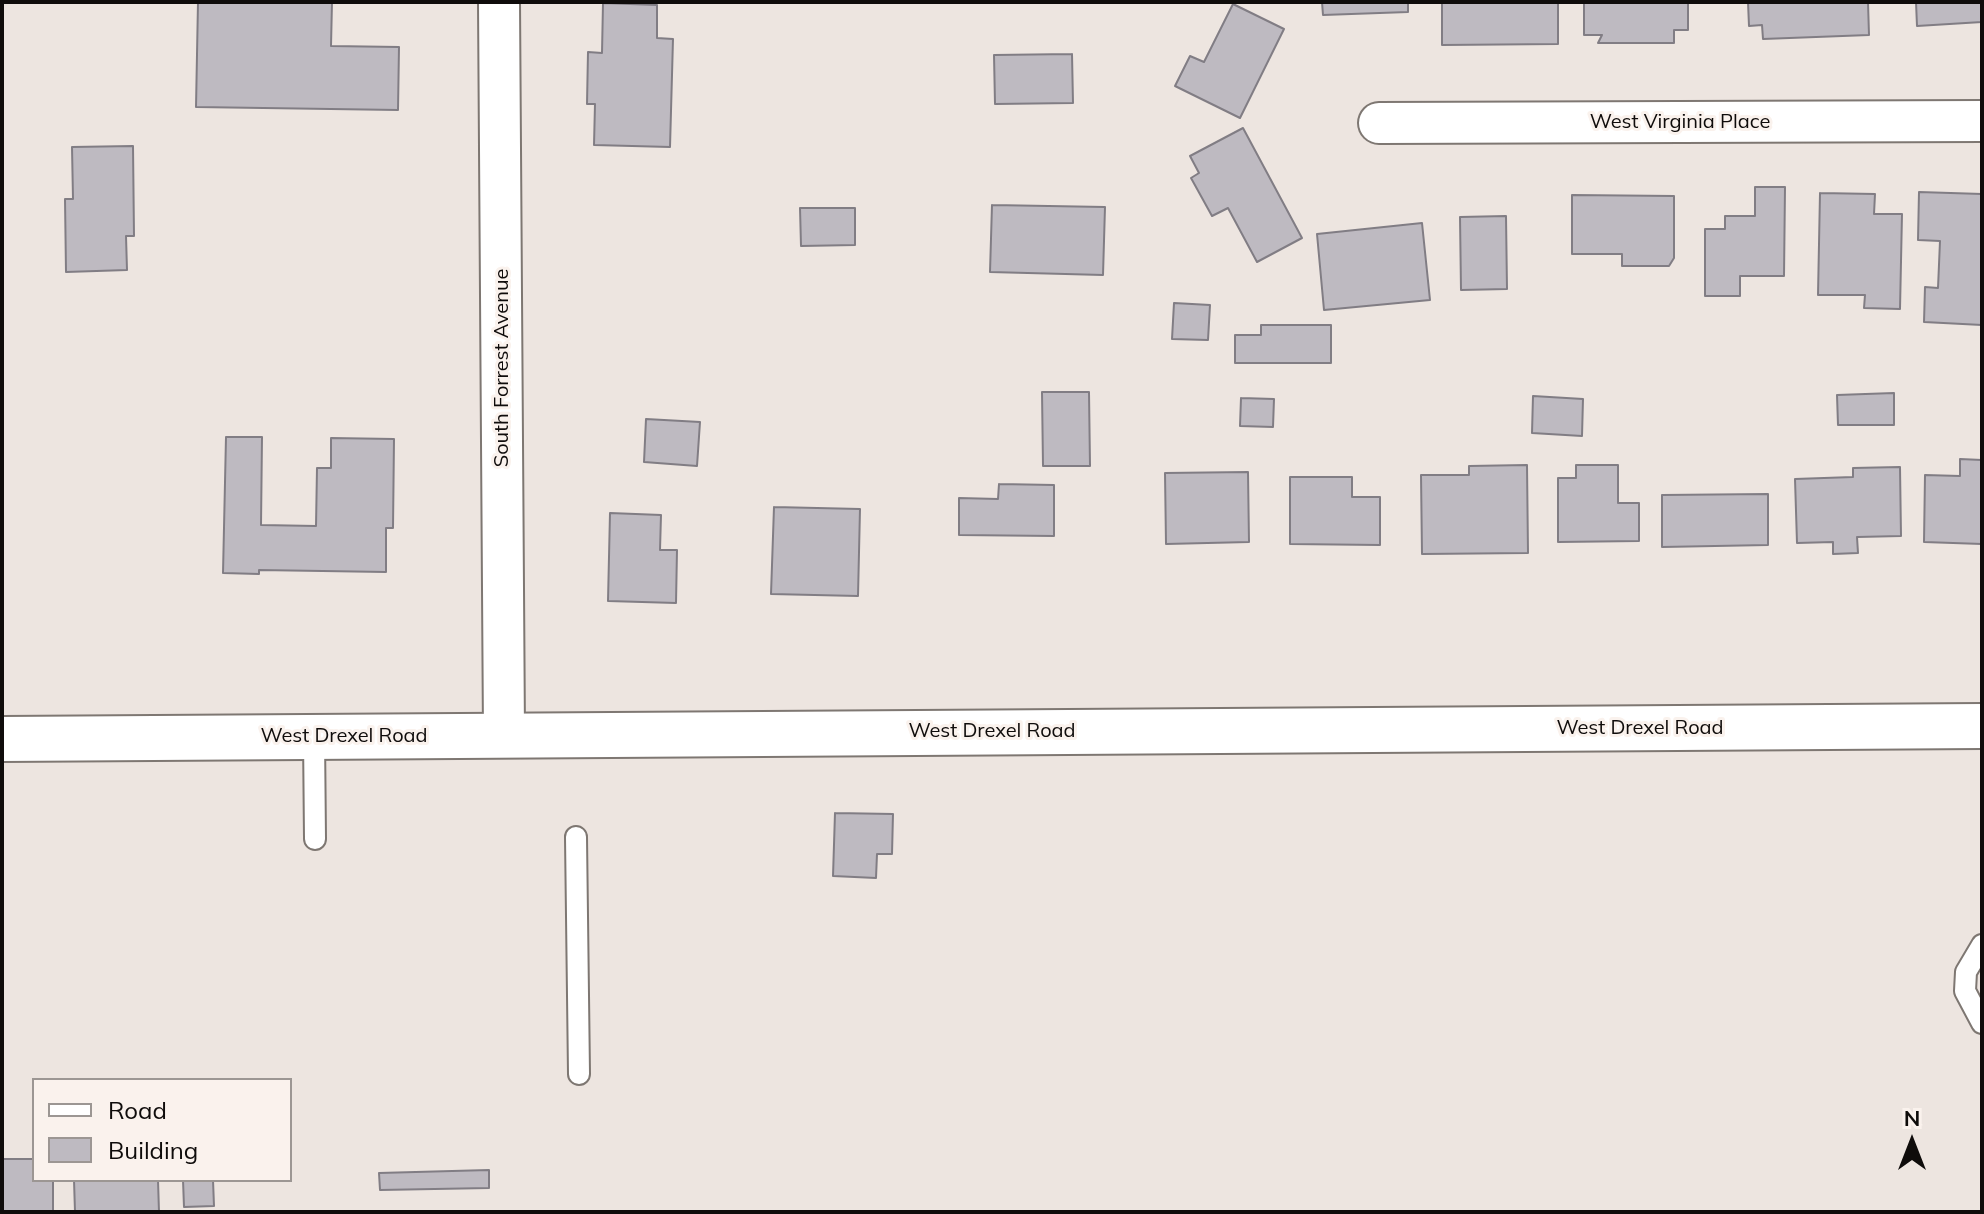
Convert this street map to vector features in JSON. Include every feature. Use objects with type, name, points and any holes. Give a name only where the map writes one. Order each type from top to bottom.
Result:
[{"type":"street","name":"South Forrest Avenue","points":[[499,2],[504,735]]},
{"type":"street","name":"West Virginia Place","points":[[1379,123],[1982,121]]},
{"type":"street","name":"West Drexel Road","points":[[2,739],[1982,726]]},
{"type":"lane","points":[[314,736],[315,839]]},
{"type":"lane","points":[[576,837],[579,1074]]},
{"type":"lane","points":[[1981,1015],[1965,991],[1966,972],[1982,945]]},
{"type":"building","points":[[198,2],[332,2],[331,46],[399,47],[398,110],[196,107]]},
{"type":"building","points":[[1322,2],[1408,2],[1408,12],[1323,15]]},
{"type":"building","points":[[1442,2],[1558,2],[1558,44],[1442,45]]},
{"type":"building","points":[[1584,2],[1688,2],[1688,30],[1674,30],[1674,43],[1598,43],[1602,35],[1584,35]]},
{"type":"building","points":[[1748,2],[1868,2],[1869,35],[1763,39],[1762,25],[1749,26]]},
{"type":"building","points":[[1916,2],[1982,2],[1982,22],[1917,26]]},
{"type":"building","points":[[603,3],[657,5],[657,38],[673,39],[670,147],[594,145],[595,104],[587,104],[588,52],[602,53]]},
{"type":"building","points":[[1233,4],[1284,29],[1240,118],[1175,86],[1190,56],[1204,62]]},
{"type":"building","points":[[1072,54],[1073,103],[995,104],[994,55]]},
{"type":"building","points":[[1243,128],[1302,238],[1257,262],[1228,208],[1212,216],[1191,178],[1199,173],[1190,156]]},
{"type":"building","points":[[133,146],[134,236],[126,236],[127,270],[66,272],[65,199],[73,199],[72,147]]},
{"type":"building","points":[[1755,187],[1785,187],[1784,276],[1740,276],[1740,296],[1705,296],[1705,229],[1725,229],[1725,216],[1755,216]]},
{"type":"building","points":[[1919,192],[1982,194],[1982,325],[1924,322],[1925,287],[1938,288],[1940,241],[1918,240]]},
{"type":"building","points":[[1820,193],[1875,194],[1874,214],[1902,214],[1900,309],[1864,308],[1865,295],[1818,295]]},
{"type":"building","points":[[1572,195],[1674,196],[1674,258],[1669,266],[1622,266],[1622,254],[1572,254]]},
{"type":"building","points":[[992,205],[1105,207],[1103,275],[990,272]]},
{"type":"building","points":[[800,208],[855,208],[855,245],[801,246]]},
{"type":"building","points":[[1506,216],[1507,289],[1461,290],[1460,217]]},
{"type":"building","points":[[1422,223],[1430,300],[1324,310],[1317,234]]},
{"type":"building","points":[[1174,303],[1210,305],[1208,340],[1172,339]]},
{"type":"building","points":[[1261,325],[1331,325],[1331,363],[1235,363],[1235,335],[1261,335]]},
{"type":"building","points":[[1042,392],[1089,392],[1090,466],[1043,466]]},
{"type":"building","points":[[1894,393],[1894,425],[1838,425],[1837,395]]},
{"type":"building","points":[[1533,396],[1583,399],[1582,436],[1532,433]]},
{"type":"building","points":[[1241,398],[1274,399],[1273,427],[1240,426]]},
{"type":"building","points":[[646,419],[700,422],[697,466],[644,462]]},
{"type":"building","points":[[226,437],[262,437],[261,525],[316,526],[317,468],[331,468],[331,438],[394,439],[393,528],[386,528],[386,572],[259,570],[259,574],[223,573]]},
{"type":"building","points":[[1960,459],[1982,460],[1982,544],[1924,542],[1925,475],[1960,476]]},
{"type":"building","points":[[1527,465],[1528,553],[1422,554],[1421,475],[1469,475],[1469,466]]},
{"type":"building","points":[[1576,465],[1618,465],[1618,503],[1639,503],[1639,541],[1558,542],[1558,478],[1576,478]]},
{"type":"building","points":[[1900,467],[1901,536],[1857,537],[1858,553],[1833,554],[1833,542],[1797,543],[1795,479],[1853,477],[1853,468]]},
{"type":"building","points":[[1248,472],[1249,542],[1166,544],[1165,473]]},
{"type":"building","points":[[1290,477],[1352,477],[1352,497],[1380,497],[1380,545],[1290,544]]},
{"type":"building","points":[[999,484],[1054,485],[1054,536],[959,535],[959,498],[998,499]]},
{"type":"building","points":[[1768,494],[1768,545],[1662,547],[1662,495]]},
{"type":"building","points":[[774,507],[860,509],[858,596],[771,594]]},
{"type":"building","points":[[610,513],[661,515],[660,550],[677,550],[676,603],[608,601]]},
{"type":"building","points":[[835,813],[893,814],[892,854],[877,854],[876,878],[833,876]]},
{"type":"building","points":[[2,1159],[32,1159],[32,1182],[53,1182],[53,1212],[2,1212]]},
{"type":"building","points":[[489,1170],[489,1188],[380,1190],[379,1173]]},
{"type":"building","points":[[74,1182],[158,1182],[159,1212],[75,1212]]},
{"type":"building","points":[[183,1182],[213,1182],[214,1206],[184,1207]]}]
